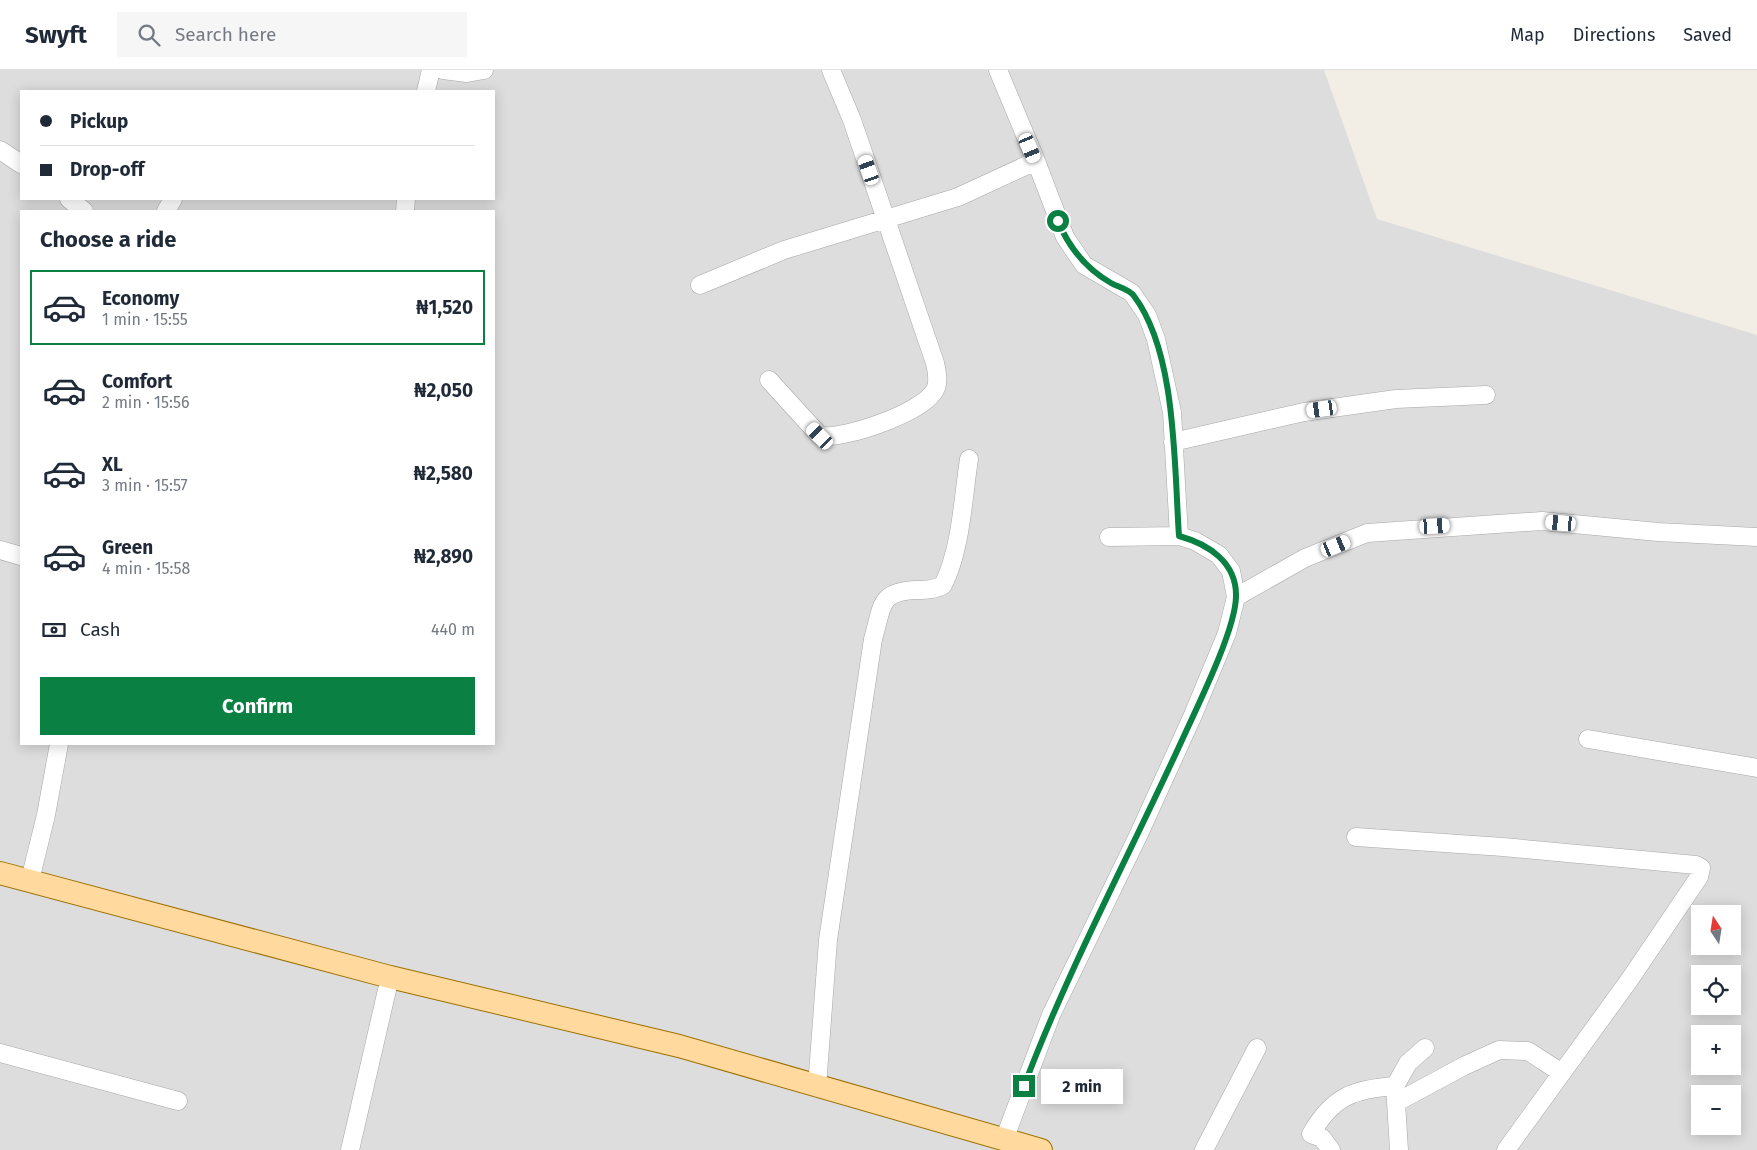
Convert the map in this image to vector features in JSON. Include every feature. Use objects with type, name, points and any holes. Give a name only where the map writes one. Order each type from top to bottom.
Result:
[{"type":"main road","points":[[0,873],[390,977],[679,1046],[817,1087],[997,1145]]},
{"type":"main road","points":[[0,888],[387,990],[675,1059],[997,1145],[1041,1150]]},
{"type":"street","points":[[426,90],[431,70]]},
{"type":"street","points":[[443,70],[467,73],[484,70]]},
{"type":"street","points":[[769,380],[820,436],[829,437],[849,433],[894,417],[922,403],[935,392],[938,377],[935,363],[852,120],[831,70]]},
{"type":"street","points":[[998,70],[1065,237],[1084,265],[1132,293],[1147,315],[1156,339],[1172,412],[1179,536]]},
{"type":"street","points":[[0,150],[20,163]]},
{"type":"street","points":[[700,285],[784,250],[886,221],[958,197],[1036,161]]},
{"type":"street","points":[[70,200],[83,210]]},
{"type":"street","points":[[1173,442],[1304,412],[1396,399],[1486,395]]},
{"type":"street","points":[[817,1087],[828,940],[873,639],[884,603],[889,595],[898,591],[930,590],[943,585],[948,576],[959,526],[968,459]]},
{"type":"street","points":[[1236,596],[1305,558],[1368,533],[1542,521],[1658,532],[1757,537]]},
{"type":"street","points":[[997,1145],[1052,1015],[1138,836],[1193,715],[1228,632],[1236,596],[1231,571],[1219,555],[1195,541],[1179,536],[1109,537]]},
{"type":"street","points":[[0,550],[20,556]]},
{"type":"street","points":[[1588,739],[1757,768]]},
{"type":"street","points":[[30,880],[46,815],[59,745]]},
{"type":"street","points":[[1356,837],[1578,853],[1696,865],[1701,868],[1699,877],[1630,979],[1506,1150]]},
{"type":"street","points":[[350,1150],[387,990]]},
{"type":"street","points":[[1204,1150],[1257,1048]]},
{"type":"street","points":[[1399,1150],[1396,1094],[1408,1063],[1425,1048]]},
{"type":"street","points":[[1332,1150],[1322,1138],[1311,1134],[1326,1110],[1344,1096],[1369,1088],[1396,1094],[1499,1050],[1528,1051],[1562,1073]]},
{"type":"street","points":[[0,1053],[178,1101]]},
{"type":"shaded area","points":[[0,70],[1324,70],[1377,219],[1757,335],[1757,1150],[0,1150]]},
{"type":"route","points":[[1024,1086],[1052,1015],[1138,836],[1193,715],[1228,632],[1236,596],[1231,571],[1219,555],[1195,541],[1179,536],[1172,412],[1156,339],[1147,315],[1132,293],[1110,282],[1084,265],[1065,237],[1058,221]]}]
